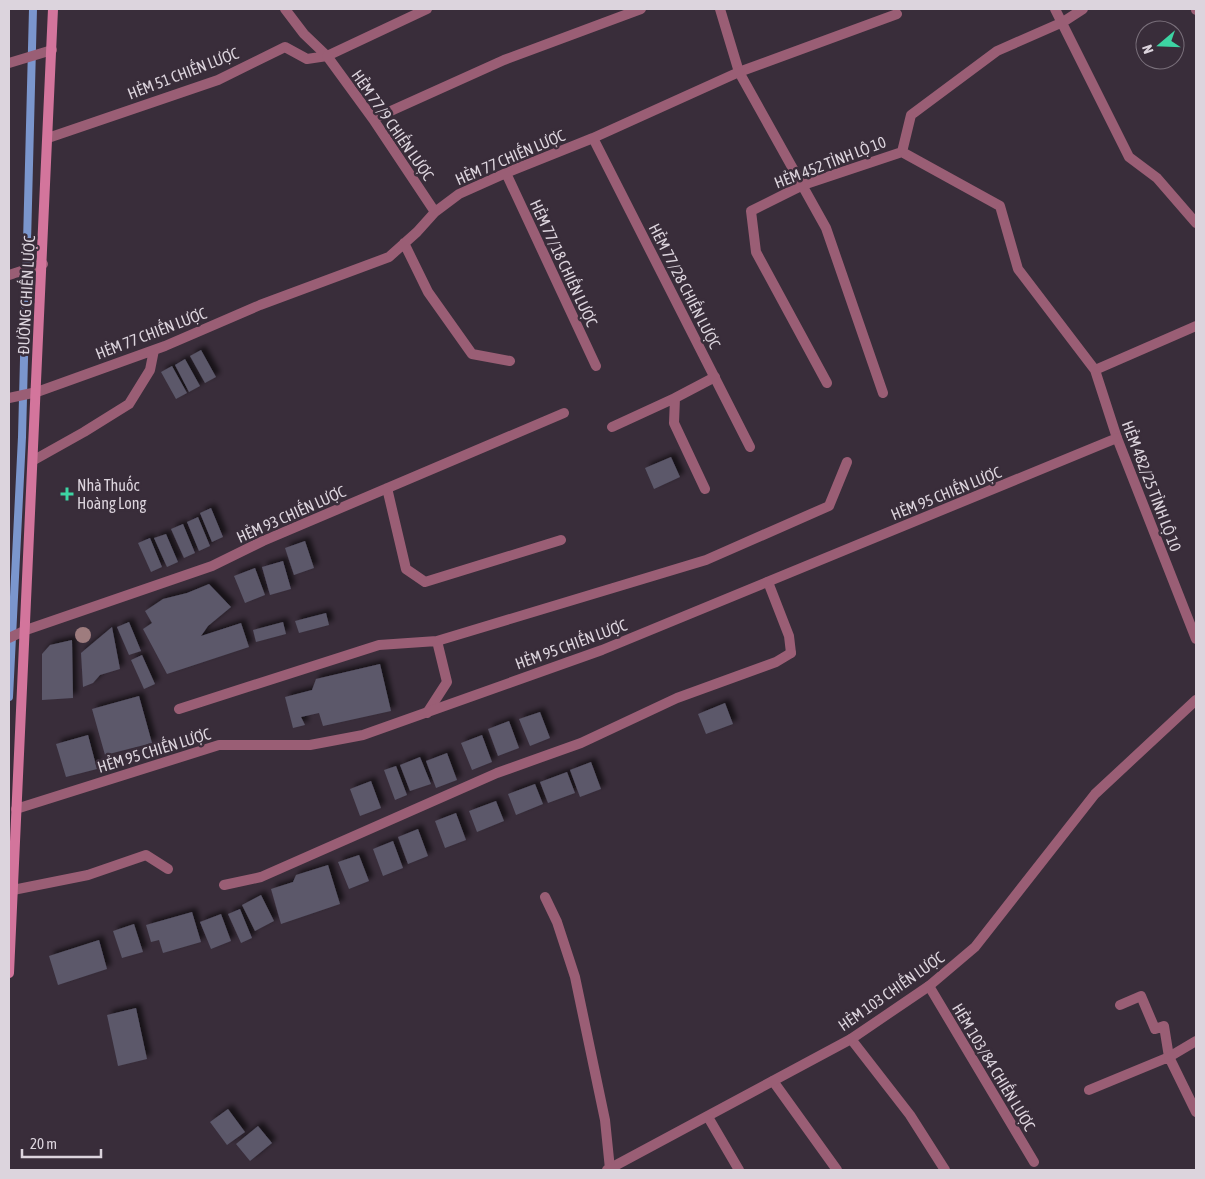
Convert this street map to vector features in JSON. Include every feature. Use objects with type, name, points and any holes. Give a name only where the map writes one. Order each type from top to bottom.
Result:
[{"type":"street","name":"ĐƯỜNG CHIẾN LƯỢC","points":[[9,973],[43,264],[53,9]]},
{"type":"street","points":[[284,9],[304,34],[327,56]]},
{"type":"street","name":"HẺM 51 CHIẾN LƯỢC","points":[[48,138],[218,80],[285,47],[307,59],[327,56],[426,9]]},
{"type":"street","points":[[373,119],[504,60],[641,9]]},
{"type":"street","points":[[720,9],[739,72],[826,228],[883,393]]},
{"type":"street","points":[[1056,9],[1129,157],[1157,178],[1196,223]]},
{"type":"street","name":"HẺM 452 TỈNH LỘ 10","points":[[827,383],[756,252],[751,211],[803,185],[902,152],[911,115],[997,50],[1063,22],[1082,9]]},
{"type":"street","name":"HẺM 77 CHIẾN LƯỢC","points":[[13,397],[37,392],[154,350],[260,305],[389,257],[417,232],[435,212],[459,194],[592,138],[739,72],[898,14]]},
{"type":"street","points":[[9,62],[52,50]]},
{"type":"street","name":"HẺM 77/9 CHIẾN LƯỢC","points":[[327,56],[373,119],[435,212]]},
{"type":"street","name":"HẺM 77/28 CHIẾN LƯỢC","points":[[592,138],[750,447]]},
{"type":"street","name":"HẺM 482/25 TỈNH LỘ 10","points":[[902,152],[1000,206],[1018,269],[1095,370],[1117,438],[1196,639]]},
{"type":"street","name":"HẺM 77/18 CHIẾN LƯỢC","points":[[506,173],[596,366]]},
{"type":"street","points":[[404,243],[428,292],[472,354],[510,361]]},
{"type":"street","points":[[9,275],[43,264]]},
{"type":"street","points":[[1095,370],[1196,326]]},
{"type":"street","points":[[34,460],[130,404],[150,370],[154,350]]},
{"type":"street","points":[[612,427],[715,378]]},
{"type":"street","points":[[675,398],[674,422],[705,489]]},
{"type":"street","name":"HẺM 93 CHIẾN LƯỢC","points":[[9,638],[26,630],[212,566],[263,541],[564,413]]},
{"type":"street","name":"HẺM 95 CHIẾN LƯỢC","points":[[16,809],[219,745],[310,745],[363,735],[602,650],[1117,438]]},
{"type":"street","points":[[179,709],[379,645],[437,641],[706,560],[829,506],[847,462]]},
{"type":"street","points":[[387,488],[406,569],[425,582],[561,540]]},
{"type":"street","points":[[224,885],[261,877],[497,774],[581,743],[677,698],[776,662],[791,653],[789,636],[768,582]]},
{"type":"street","points":[[426,713],[447,682],[437,641]]},
{"type":"street","name":"HẺM 103 CHIẾN LƯỢC","points":[[608,1170],[851,1039],[930,986],[975,947],[1095,794],[1196,700]]},
{"type":"street","points":[[13,890],[88,874],[146,855],[168,869]]},
{"type":"street","points":[[545,897],[558,922],[575,977],[605,1120],[608,1170]]},
{"type":"street","name":"HẺM 103/84 CHIẾN LƯỢC","points":[[930,986],[1034,1162]]},
{"type":"street","points":[[1120,1005],[1141,996],[1155,1029],[1164,1026],[1168,1058],[1196,1112]]},
{"type":"street","points":[[851,1039],[910,1115],[945,1170]]},
{"type":"street","points":[[1089,1090],[1168,1058],[1196,1041]]},
{"type":"street","points":[[773,1081],[838,1170]]},
{"type":"street","points":[[708,1117],[739,1170]]},
{"type":"building","points":[[201,350],[216,377],[205,383],[190,356]]},
{"type":"building","points":[[185,359],[200,386],[189,392],[175,365]]},
{"type":"building","points":[[172,366],[187,393],[176,399],[161,372]]},
{"type":"building","points":[[671,457],[680,477],[654,489],[645,468]]},
{"type":"building","points":[[211,508],[223,537],[212,542],[200,513]]},
{"type":"building","points":[[198,517],[210,546],[199,551],[187,522]]},
{"type":"building","points":[[183,524],[195,553],[184,558],[171,529]]},
{"type":"building","points":[[166,534],[178,562],[167,567],[154,538]]},
{"type":"building","points":[[150,538],[162,567],[151,572],[138,543]]},
{"type":"building","points":[[305,541],[314,568],[294,575],[285,548]]},
{"type":"building","points":[[283,561],[291,589],[270,595],[262,567]]},
{"type":"building","points":[[255,568],[265,595],[245,603],[234,576]]},
{"type":"building","points":[[209,584],[231,607],[208,626],[201,636],[241,623],[249,647],[167,674],[143,629],[152,623],[145,611],[163,599],[187,593]]},
{"type":"building","points":[[326,613],[329,625],[299,633],[295,621]]},
{"type":"building","points":[[129,622],[141,651],[129,655],[117,627]]},
{"type":"building","points":[[283,622],[286,634],[256,642],[253,630]]},
{"type":"building","points":[[112,627],[120,669],[100,675],[93,683],[83,687],[81,653]]},
{"type":"building","points":[[72,640],[73,698],[42,700],[42,654],[50,645]]},
{"type":"building","points":[[142,655],[155,684],[144,689],[131,660]]},
{"type":"building","points":[[380,664],[391,711],[323,726],[319,713],[301,717],[305,725],[293,728],[285,697],[312,690],[316,679]]},
{"type":"building","points":[[139,696],[152,743],[105,755],[92,709]]},
{"type":"building","points":[[725,703],[733,724],[706,734],[698,714]]},
{"type":"building","points":[[540,712],[550,738],[530,746],[519,719]]},
{"type":"building","points":[[509,721],[519,748],[498,756],[488,729]]},
{"type":"building","points":[[88,735],[97,769],[66,777],[56,744]]},
{"type":"building","points":[[482,735],[492,762],[472,770],[461,743]]},
{"type":"building","points":[[447,753],[457,780],[436,788],[426,761]]},
{"type":"building","points":[[420,757],[431,784],[410,791],[400,765]]},
{"type":"building","points":[[591,762],[601,789],[580,797],[570,770]]},
{"type":"building","points":[[396,766],[407,795],[395,800],[384,770]]},
{"type":"building","points":[[567,772],[575,793],[548,803],[540,782]]},
{"type":"building","points":[[371,781],[381,808],[360,816],[350,789]]},
{"type":"building","points":[[535,784],[543,804],[516,815],[508,794]]},
{"type":"building","points":[[496,801],[504,821],[477,832],[469,811]]},
{"type":"building","points":[[456,813],[466,840],[445,848],[435,821]]},
{"type":"building","points":[[418,829],[428,856],[408,864],[398,837]]},
{"type":"building","points":[[393,841],[403,868],[383,876],[373,849]]},
{"type":"building","points":[[359,855],[369,881],[349,889],[338,862]]},
{"type":"building","points":[[328,865],[340,904],[281,924],[271,889],[293,882],[296,875]]},
{"type":"building","points":[[261,895],[274,921],[255,931],[242,905]]},
{"type":"building","points":[[240,909],[252,938],[241,943],[228,914]]},
{"type":"building","points":[[192,912],[201,942],[163,953],[159,940],[151,942],[146,925]]},
{"type":"building","points":[[221,914],[231,941],[211,949],[200,922]]},
{"type":"building","points":[[134,924],[143,952],[122,958],[113,931]]},
{"type":"building","points":[[99,940],[107,969],[58,985],[49,956]]},
{"type":"building","points":[[136,1008],[147,1059],[118,1066],[107,1015]]},
{"type":"building","points":[[228,1109],[245,1132],[227,1145],[210,1122]]},
{"type":"building","points":[[258,1126],[272,1143],[250,1161],[236,1144]]},
{"type":"waterway","points":[[9,697],[22,437],[33,9]]},
{"type":"place","name":"Nhà Thuốc Hoàng Long","points":[[67,494]]}]
